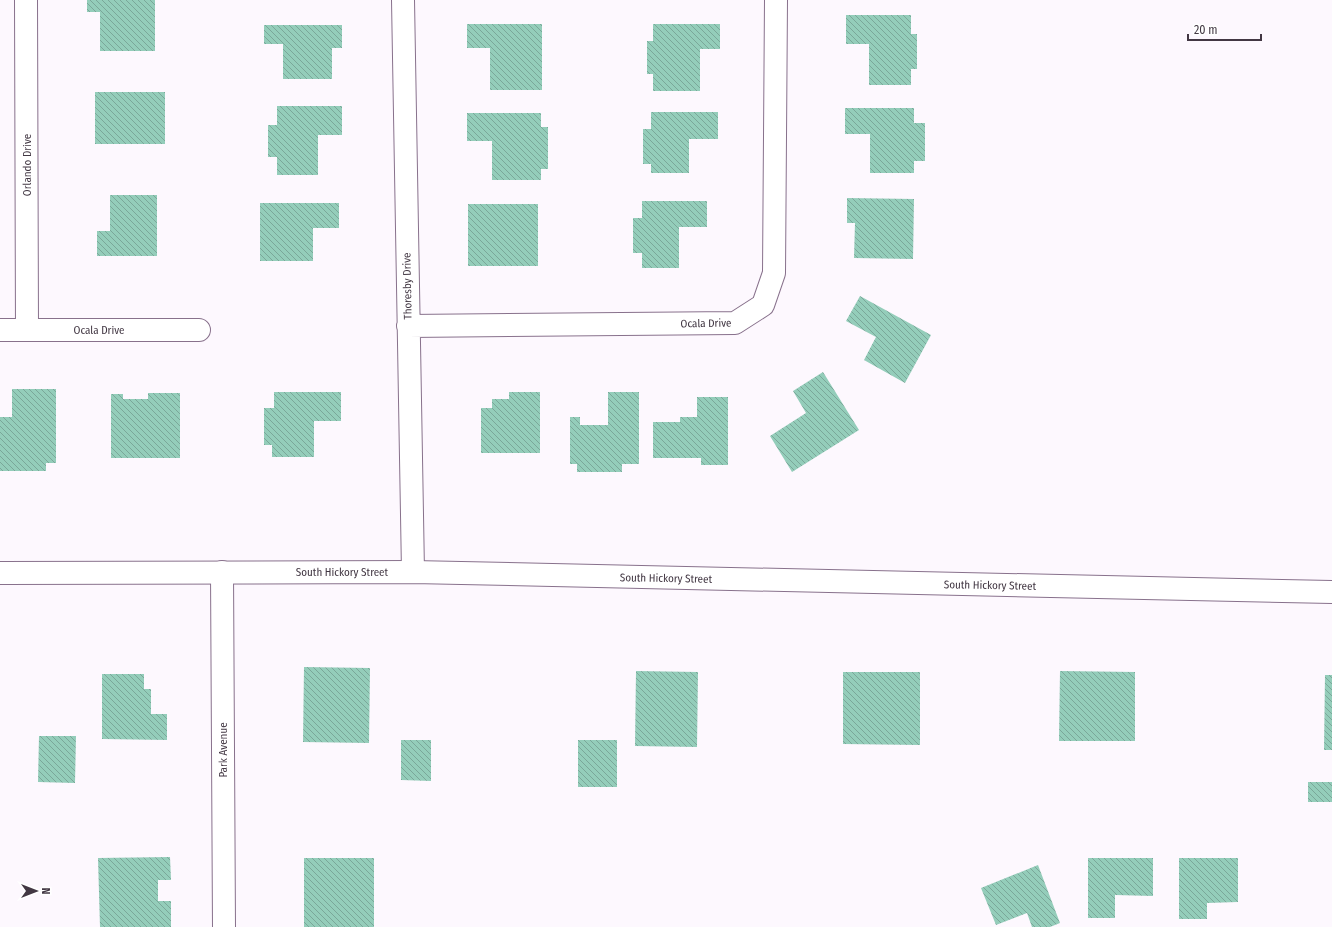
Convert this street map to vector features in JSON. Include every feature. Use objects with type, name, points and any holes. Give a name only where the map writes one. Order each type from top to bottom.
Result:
[{"type":"street","name":"Orlando Drive","points":[[26,0],[27,330]]},
{"type":"street","name":"Thoresby Drive","points":[[403,0],[413,572]]},
{"type":"street","name":"Ocala Drive","points":[[408,326],[736,323],[764,305],[774,273],[776,0]]},
{"type":"street","name":"Ocala Drive","points":[[0,330],[199,330]]},
{"type":"street","name":"Park Avenue","points":[[222,572],[224,927]]},
{"type":"street","name":"South Hickory Street","points":[[0,573],[413,572],[1332,592]]},
{"type":"building","points":[[87,0],[155,0],[155,51],[100,51],[100,12],[87,12]]},
{"type":"building","points":[[846,15],[911,15],[911,34],[917,34],[917,69],[911,69],[911,85],[869,85],[869,44],[846,44]]},
{"type":"building","points":[[467,24],[542,24],[542,90],[490,90],[490,48],[467,48]]},
{"type":"building","points":[[653,24],[720,24],[720,49],[700,49],[700,91],[653,91],[653,74],[647,74],[647,41],[653,41]]},
{"type":"building","points":[[264,25],[342,25],[342,48],[332,48],[332,79],[283,79],[283,44],[264,44]]},
{"type":"building","points":[[95,92],[165,92],[165,144],[95,144]]},
{"type":"building","points":[[277,106],[342,106],[342,135],[318,135],[318,175],[277,175],[277,157],[268,157],[268,125],[277,125]]},
{"type":"building","points":[[845,108],[914,108],[914,123],[925,123],[925,161],[914,161],[914,173],[870,173],[870,134],[845,134]]},
{"type":"building","points":[[651,112],[718,112],[718,139],[689,139],[689,173],[651,173],[651,164],[643,164],[643,129],[651,129]]},
{"type":"building","points":[[467,113],[541,113],[541,127],[548,127],[548,169],[541,169],[541,180],[492,180],[492,141],[467,141]]},
{"type":"building","points":[[110,195],[157,195],[157,256],[97,256],[97,231],[110,231]]},
{"type":"building","points":[[847,198],[914,199],[913,259],[854,258],[855,223],[847,223]]},
{"type":"building","points":[[642,201],[707,201],[707,227],[679,227],[679,268],[642,268],[642,253],[633,253],[633,218],[642,218]]},
{"type":"building","points":[[260,203],[339,203],[339,228],[313,228],[313,261],[260,261]]},
{"type":"building","points":[[468,204],[538,204],[538,266],[468,266]]},
{"type":"building","points":[[860,296],[931,335],[905,383],[864,360],[876,337],[846,321]]},
{"type":"building","points":[[823,372],[859,430],[792,472],[770,436],[806,413],[793,391]]},
{"type":"building","points":[[12,389],[56,389],[56,463],[46,463],[46,471],[0,471],[0,417],[12,417]]},
{"type":"building","points":[[274,392],[341,392],[341,421],[314,421],[314,457],[272,457],[272,445],[264,445],[264,408],[274,408]]},
{"type":"building","points":[[509,392],[540,392],[540,453],[481,453],[481,408],[492,408],[492,399],[509,399]]},
{"type":"building","points":[[608,392],[639,392],[639,464],[622,464],[622,472],[577,472],[577,464],[570,464],[570,417],[580,417],[580,425],[608,425]]},
{"type":"building","points":[[148,393],[180,393],[180,458],[111,458],[111,394],[123,394],[123,399],[148,399]]},
{"type":"building","points":[[697,397],[728,397],[728,465],[701,465],[701,458],[653,458],[653,422],[680,422],[680,417],[697,417]]},
{"type":"building","points":[[304,667],[370,668],[369,743],[303,742]]},
{"type":"building","points":[[636,671],[698,672],[697,747],[635,746]]},
{"type":"building","points":[[1060,671],[1135,672],[1135,741],[1059,741]]},
{"type":"building","points":[[843,672],[920,672],[920,745],[843,744]]},
{"type":"building","points":[[102,674],[144,674],[144,689],[151,689],[151,714],[167,714],[167,740],[102,739]]},
{"type":"building","points":[[1325,675],[1332,675],[1332,750],[1324,750]]},
{"type":"building","points":[[39,736],[76,736],[75,783],[38,782]]},
{"type":"building","points":[[401,740],[431,740],[431,781],[401,780]]},
{"type":"building","points":[[578,740],[617,740],[617,787],[578,787]]},
{"type":"building","points":[[1308,782],[1332,782],[1332,802],[1308,802]]},
{"type":"building","points":[[170,857],[171,880],[158,880],[158,901],[171,901],[171,927],[100,927],[98,858]]},
{"type":"building","points":[[304,858],[374,858],[374,927],[304,927]]},
{"type":"building","points":[[1088,858],[1153,858],[1153,896],[1115,895],[1115,918],[1088,918]]},
{"type":"building","points":[[1179,858],[1238,858],[1238,902],[1207,903],[1207,919],[1179,919]]},
{"type":"building","points":[[1038,865],[1060,923],[1050,927],[1032,927],[1027,913],[996,925],[981,888]]}]
